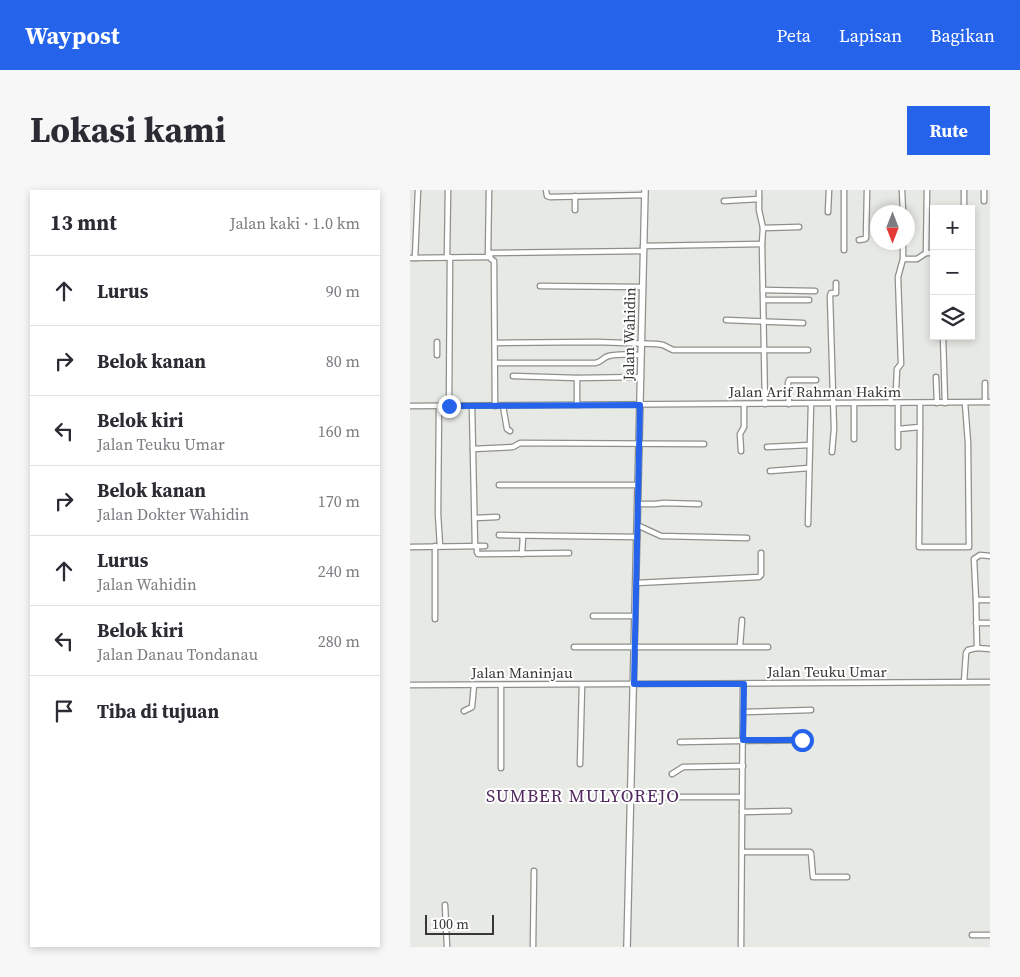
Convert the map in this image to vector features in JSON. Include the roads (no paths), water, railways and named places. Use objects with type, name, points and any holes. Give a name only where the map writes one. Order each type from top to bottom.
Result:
[{"type":"street","points":[[418,190],[412,258],[489,257],[494,261],[495,406]]},
{"type":"street","points":[[448,190],[449,406]]},
{"type":"street","points":[[489,190],[489,257]]},
{"type":"street","points":[[546,190],[547,197],[575,196],[587,193],[645,192]]},
{"type":"street","points":[[759,190],[759,210],[763,228],[765,404]]},
{"type":"street","points":[[828,190],[828,212]]},
{"type":"street","points":[[844,190],[844,250]]},
{"type":"street","points":[[859,240],[866,238],[867,190]]},
{"type":"street","points":[[902,190],[902,205]]},
{"type":"street","points":[[926,253],[927,190]]},
{"type":"street","points":[[964,190],[964,205]]},
{"type":"street","points":[[984,190],[984,201]]},
{"type":"street","name":"Jalan Wahidin","points":[[627,947],[645,192]]},
{"type":"street","points":[[575,196],[575,210]]},
{"type":"street","points":[[724,200],[759,199]]},
{"type":"street","points":[[763,228],[798,227]]},
{"type":"street","points":[[489,257],[490,253],[762,244]]},
{"type":"street","points":[[891,403],[890,393],[896,391],[897,369],[901,364],[898,277],[903,259],[903,250]]},
{"type":"street","points":[[903,259],[919,258],[926,253],[930,253]]},
{"type":"street","points":[[832,452],[834,429],[830,296],[832,293],[836,293],[836,283]]},
{"type":"street","points":[[540,286],[642,287]]},
{"type":"street","points":[[763,290],[815,291]]},
{"type":"street","points":[[764,300],[809,300]]},
{"type":"street","points":[[726,320],[803,323]]},
{"type":"street","points":[[943,340],[945,403]]},
{"type":"street","points":[[495,343],[596,342],[662,345],[673,350],[808,350]]},
{"type":"street","points":[[437,355],[437,344],[450,346]]},
{"type":"street","points":[[495,363],[596,363],[605,357],[641,355]]},
{"type":"street","points":[[513,376],[576,378],[640,377]]},
{"type":"street","points":[[936,377],[937,403]]},
{"type":"street","points":[[576,378],[577,405]]},
{"type":"street","points":[[789,404],[789,380],[816,380]]},
{"type":"street","points":[[985,383],[987,402]]},
{"type":"street","points":[[920,403],[920,547],[969,547],[968,444],[965,402]]},
{"type":"street","name":"Jalan Arif Rahman Hakim","points":[[410,406],[987,402]]},
{"type":"street","points":[[854,403],[854,439]]},
{"type":"street","points":[[898,403],[898,447]]},
{"type":"street","points":[[740,451],[740,434],[744,427],[744,404]]},
{"type":"street","points":[[808,524],[811,404]]},
{"type":"street","points":[[435,619],[438,546],[439,406]]},
{"type":"street","points":[[472,406],[476,546],[478,554],[569,553]]},
{"type":"street","points":[[503,406],[507,428],[510,431]]},
{"type":"street","points":[[898,429],[920,427]]},
{"type":"street","points":[[473,449],[513,447],[520,443],[704,444]]},
{"type":"street","points":[[767,447],[810,446]]},
{"type":"street","points":[[770,471],[810,468]]},
{"type":"street","points":[[499,485],[638,485]]},
{"type":"street","points":[[638,504],[699,504]]},
{"type":"street","points":[[475,518],[497,517]]},
{"type":"street","points":[[637,525],[661,536],[747,538]]},
{"type":"street","points":[[499,535],[637,537]]},
{"type":"street","points":[[522,554],[523,536]]},
{"type":"street","points":[[410,547],[485,546]]},
{"type":"street","points":[[636,583],[758,578],[761,576],[761,553]]},
{"type":"street","points":[[977,648],[974,559],[980,555],[990,556]]},
{"type":"street","points":[[976,600],[990,600]]},
{"type":"street","points":[[593,616],[635,616]]},
{"type":"street","points":[[740,646],[742,620]]},
{"type":"street","points":[[976,623],[990,623]]},
{"type":"street","points":[[574,647],[768,647]]},
{"type":"street","points":[[964,682],[966,653],[968,650],[977,648],[990,649]]},
{"type":"street","name":"Jalan Teuku Umar","points":[[634,684],[990,682]]},
{"type":"street","points":[[580,764],[582,684]]},
{"type":"street","name":"Jalan Maninjau","points":[[410,685],[634,684]]},
{"type":"street","points":[[741,947],[744,684]]},
{"type":"street","points":[[464,711],[473,706],[474,685]]},
{"type":"street","points":[[501,685],[501,768]]},
{"type":"street","points":[[743,712],[811,710]]},
{"type":"street","points":[[680,742],[802,740]]},
{"type":"street","points":[[672,774],[683,767],[743,766]]},
{"type":"street","points":[[631,797],[742,797]]},
{"type":"street","points":[[742,812],[789,811]]},
{"type":"street","points":[[742,852],[810,852],[812,854],[812,876],[847,877]]},
{"type":"street","points":[[534,871],[534,947]]},
{"type":"street","points":[[445,905],[447,947]]},
{"type":"street","points":[[972,935],[990,935]]},
{"type":"district","name":"SUMBER MULYOREJO","points":[[583,795]]}]
